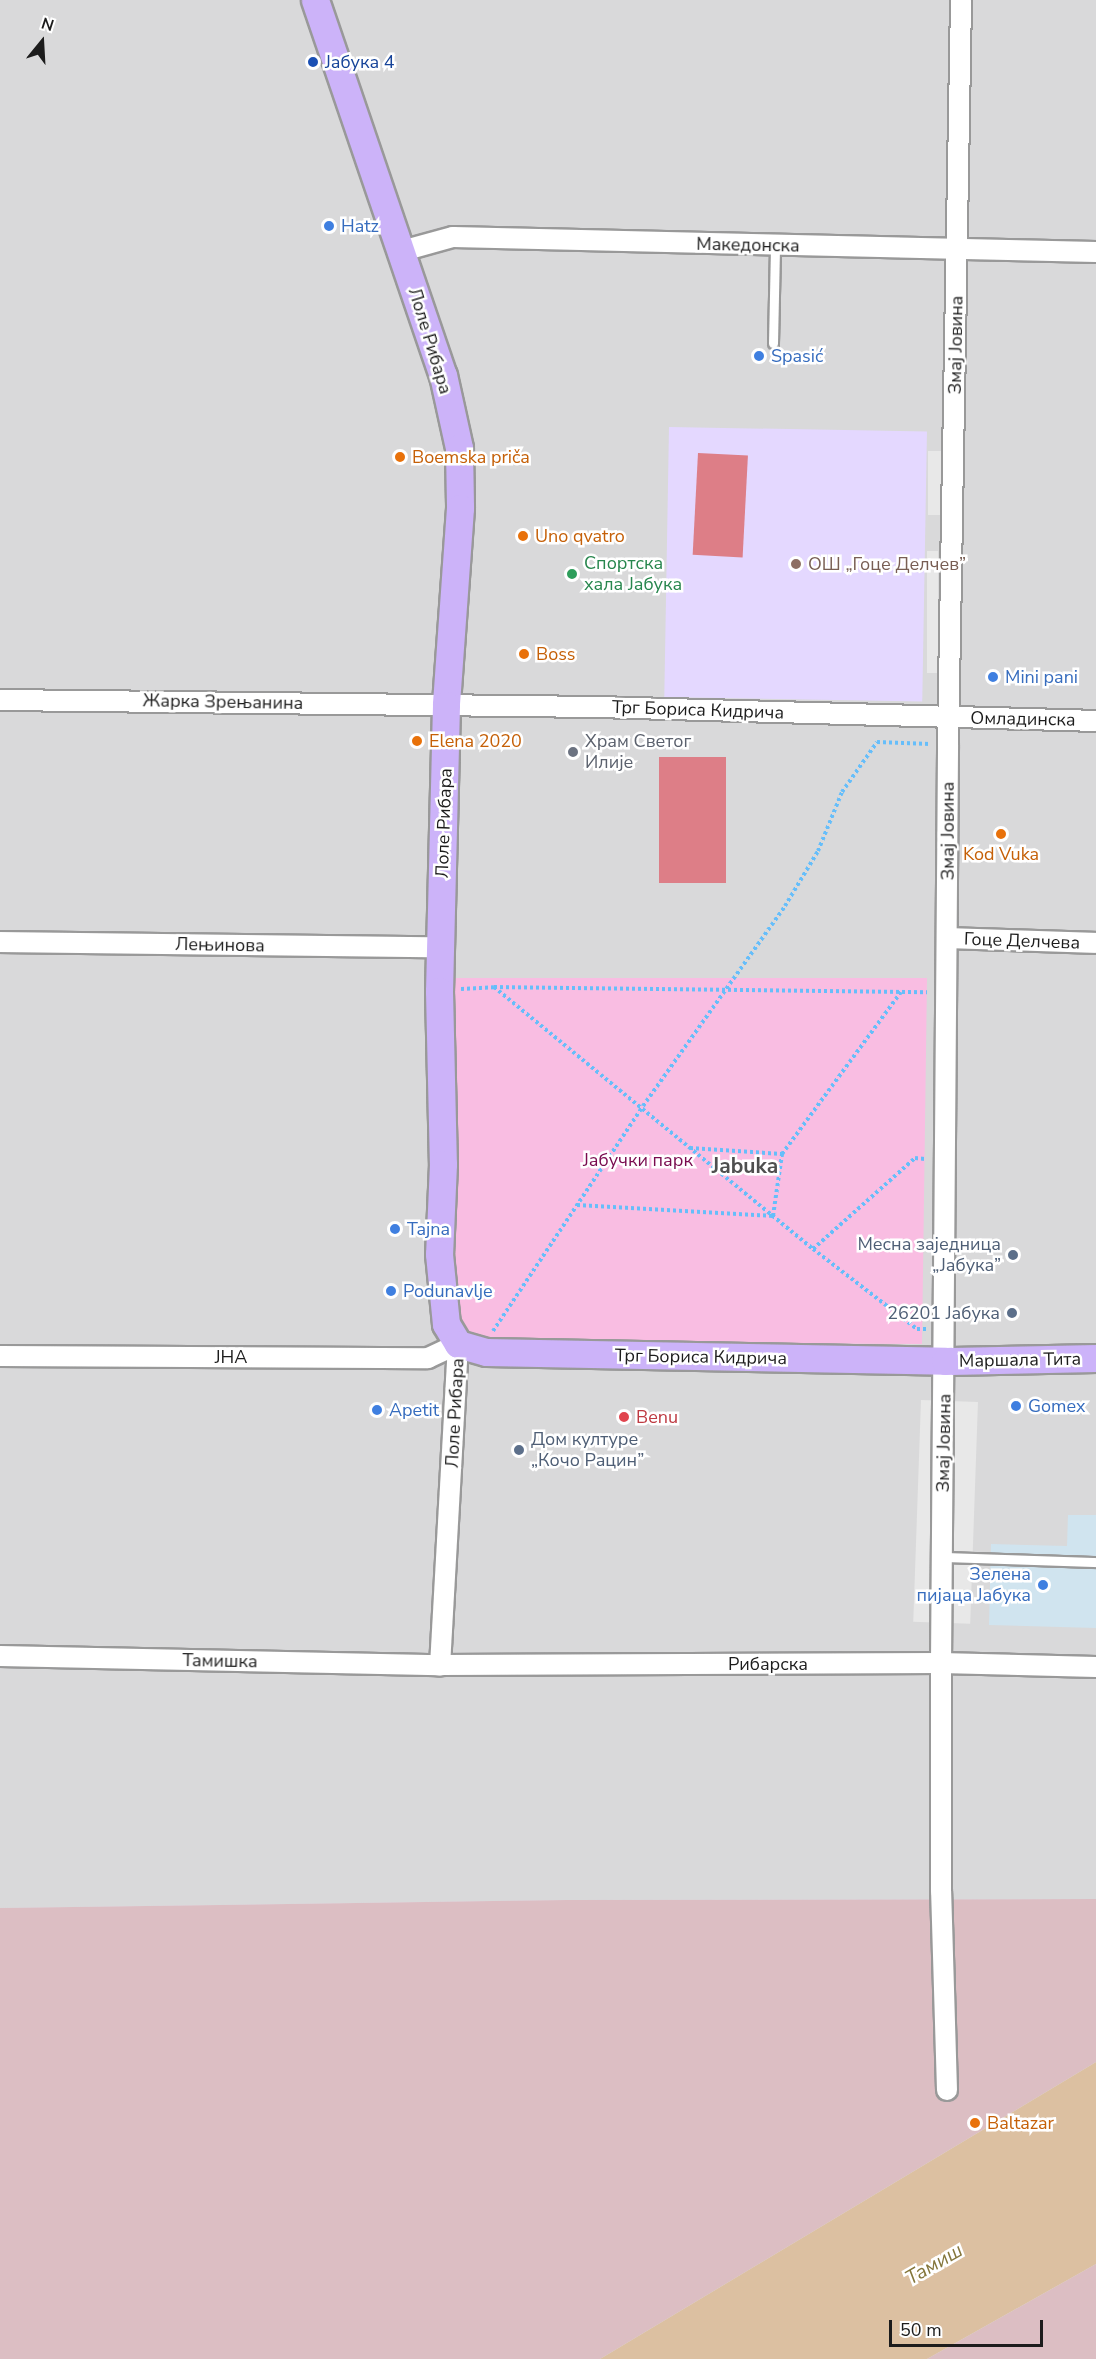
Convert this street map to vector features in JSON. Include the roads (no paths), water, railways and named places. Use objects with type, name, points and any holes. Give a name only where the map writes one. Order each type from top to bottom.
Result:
[{"type":"main road","name":"Лоле Рибара","points":[[315,0],[443,375],[459,448],[460,508],[446,705],[439,991],[443,1164],[439,1254],[446,1324],[458,1344]]},
{"type":"main road","name":"Трг Бориса Кидрича","points":[[458,1344],[486,1352],[945,1361]]},
{"type":"main road","name":"Маршала Тита","points":[[945,1361],[1096,1358]]},
{"type":"street","name":"Змај Јовина","points":[[947,2090],[941,1891],[941,1663],[948,992],[948,745],[961,0]]},
{"type":"street","name":"Македонска","points":[[402,251],[453,237],[957,251],[1096,252]]},
{"type":"street","name":"Жарка Зрењанина","points":[[0,700],[446,705]]},
{"type":"street","name":"Трг Бориса Кидрича","points":[[446,705],[950,718]]},
{"type":"street","name":"Омладинска","points":[[950,718],[1096,721]]},
{"type":"street","name":"Гоце Делчева","points":[[948,939],[1096,943]]},
{"type":"street","name":"Лењинова","points":[[0,942],[440,947]]},
{"type":"street","name":"ЈНА","points":[[0,1356],[428,1358],[458,1344]]},
{"type":"street","name":"Лоле Рибара","points":[[440,1665],[458,1344]]},
{"type":"street","name":"Тамишка","points":[[0,1656],[440,1665]]},
{"type":"street","name":"Рибарска","points":[[440,1665],[941,1663],[1096,1666]]},
{"type":"lane","points":[[773,343],[775,246]]},
{"type":"lane","points":[[942,1557],[1096,1562]]},
{"type":"water","name":"Тамиш","points":[[1096,2062],[1096,2264],[927,2359],[600,2359]]},
{"type":"place","name":"Јабука 4","points":[[313,62]]},
{"type":"place","name":"Hatz","points":[[329,226]]},
{"type":"place","name":"Spasić","points":[[759,356]]},
{"type":"place","name":"Boemska priča","points":[[400,457]]},
{"type":"place","name":"Uno qvatro","points":[[523,536]]},
{"type":"place","name":"ОШ „Гоце Делчев”","points":[[796,564]]},
{"type":"place","name":"Спортска хала Јабука","points":[[572,574]]},
{"type":"place","name":"Boss","points":[[524,654]]},
{"type":"place","name":"Mini pani","points":[[993,677]]},
{"type":"place","name":"Elena 2020","points":[[417,741]]},
{"type":"place","name":"Храм Светог Илије","points":[[573,752]]},
{"type":"place","name":"Kod Vuka","points":[[1001,834]]},
{"type":"place","name":"Tajna","points":[[395,1229]]},
{"type":"place","name":"Месна заједница „Јабука”","points":[[1013,1255]]},
{"type":"place","name":"Podunavlje","points":[[391,1291]]},
{"type":"place","name":"26201 Јабука","points":[[1012,1313]]},
{"type":"place","name":"Gomex","points":[[1016,1406]]},
{"type":"place","name":"Apetit","points":[[377,1410]]},
{"type":"place","name":"Benu","points":[[624,1417]]},
{"type":"place","name":"Дом културе „Кочо Рацин”","points":[[519,1450]]},
{"type":"place","name":"Зелена пијаца Јабука","points":[[1043,1585]]},
{"type":"place","name":"Baltazar","points":[[975,2123]]},
{"type":"district","name":"Jabuka","points":[[745,1166]]},
{"type":"park label","name":"Јабучки парк","points":[[638,1160]]}]
